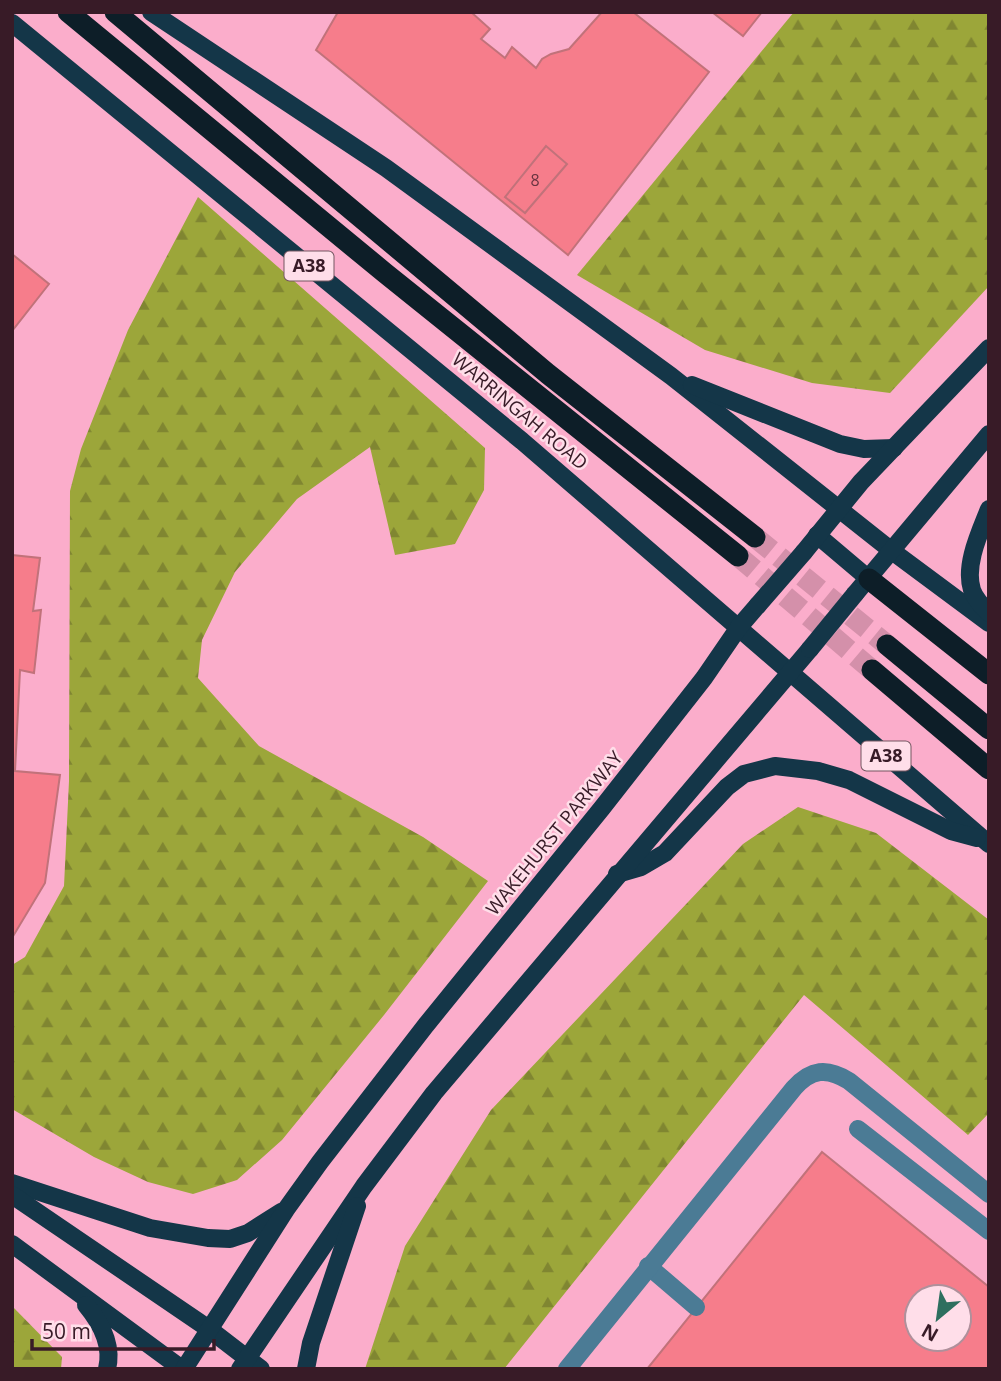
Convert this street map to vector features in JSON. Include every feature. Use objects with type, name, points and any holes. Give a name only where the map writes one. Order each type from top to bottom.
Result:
[{"type":"highway","name":"WARRINGAH ROAD","points":[[68,12],[385,273],[738,556]]},
{"type":"highway","points":[[115,12],[548,374],[755,537]]},
{"type":"highway","points":[[862,586],[989,674]]},
{"type":"highway","points":[[887,645],[989,729]]},
{"type":"highway","points":[[872,670],[989,769]]},
{"type":"main road","points":[[151,12],[386,168],[671,376],[892,551],[989,623]]},
{"type":"main road","name":"WARRINGAH ROAD","points":[[12,23],[522,441],[986,842]]},
{"type":"main road","name":"WAKEHURST PARKWAY","points":[[183,1369],[287,1208],[320,1162],[426,1025],[704,678],[739,627],[838,509],[989,348]]},
{"type":"main road","points":[[671,376],[840,444],[864,449],[894,448]]},
{"type":"main road","points":[[12,1195],[209,1329],[249,1365],[364,1186],[433,1093],[617,874],[656,833],[989,433]]},
{"type":"main road","points":[[989,509],[973,558],[970,579],[973,592],[989,613]]},
{"type":"main road","points":[[817,535],[862,586]]},
{"type":"main road","points":[[617,874],[640,867],[665,853],[727,787],[744,775],[775,766],[818,771],[849,780],[951,831],[986,842]]},
{"type":"main road","points":[[12,1183],[150,1228],[208,1238],[230,1239],[248,1233],[287,1208]]},
{"type":"main road","points":[[306,1369],[311,1343],[364,1186]]},
{"type":"main road","points":[[12,1244],[183,1369]]},
{"type":"main road","points":[[69,1286],[95,1316],[107,1340],[107,1369]]},
{"type":"lane","points":[[567,1369],[794,1088],[810,1073],[832,1072],[849,1081],[989,1194]]},
{"type":"lane","points":[[858,1129],[989,1231]]},
{"type":"lane","points":[[648,1266],[696,1307]]},
{"type":"green space","points":[[794,12],[989,12],[989,286],[890,393],[812,383],[705,350],[577,275]]},
{"type":"green space","points":[[198,197],[485,448],[484,490],[455,544],[395,555],[370,447],[297,499],[235,572],[202,640],[198,678],[259,746],[423,837],[488,881],[282,1140],[237,1180],[193,1194],[148,1182],[94,1157],[12,1109],[12,965],[25,957],[64,886],[69,781],[70,491],[81,449],[128,330]]},
{"type":"green space","points":[[798,807],[876,833],[989,920],[989,1113],[968,1135],[804,995],[504,1369],[365,1369],[405,1246],[491,1110],[743,844]]},
{"type":"green space","points":[[12,1306],[62,1357],[61,1369],[12,1369]]},
{"type":"building","points":[[338,12],[471,12],[490,29],[481,39],[505,58],[512,47],[536,68],[542,59],[569,49],[602,12],[633,12],[709,72],[568,255],[316,50]]},
{"type":"building","points":[[712,12],[762,12],[743,36]]},
{"type":"building","points":[[546,146],[567,164],[525,213],[505,197]]},
{"type":"building","points":[[12,254],[49,284],[12,331]]},
{"type":"building","points":[[12,555],[40,558],[33,611],[41,610],[34,673],[20,670],[15,771],[60,775],[45,883],[12,938]]},
{"type":"building","points":[[822,1152],[989,1287],[989,1369],[647,1369]]},
{"type":"tunnel","points":[[755,537],[887,645]]},
{"type":"tunnel","points":[[738,556],[872,670]]}]
